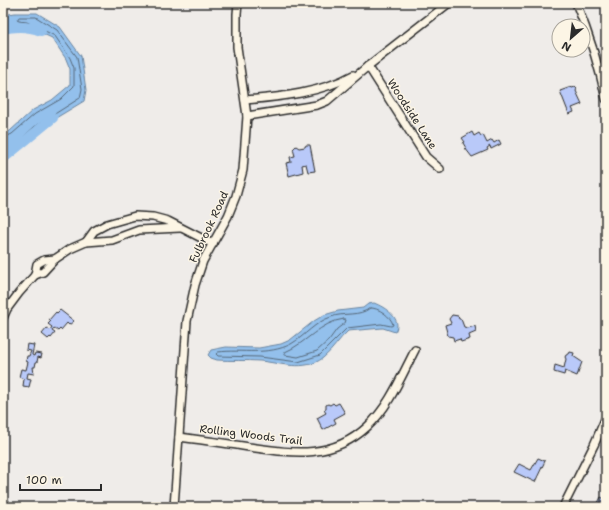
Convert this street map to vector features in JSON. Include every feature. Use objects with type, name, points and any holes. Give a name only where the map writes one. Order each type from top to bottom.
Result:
[{"type":"street","name":"Fulbrook Road","points":[[174,507],[187,322],[195,285],[203,261],[228,216],[236,196],[243,170],[247,116],[237,47],[238,3]]},
{"type":"street","points":[[247,116],[317,105],[327,101],[368,66],[449,3]]},
{"type":"street","points":[[576,3],[600,70],[606,99]]},
{"type":"street","points":[[245,100],[279,97],[322,88],[347,79],[368,66]]},
{"type":"street","name":"Woodside Lane","points":[[368,66],[426,157],[440,169]]},
{"type":"street","points":[[86,242],[94,231],[107,224],[135,216],[153,217],[168,221],[213,244]]},
{"type":"street","points":[[3,318],[19,293],[35,275],[37,264],[44,260],[55,259],[70,249],[86,242],[112,240],[139,230],[180,228]]},
{"type":"street","name":"Rolling Woods Trail","points":[[179,436],[285,452],[309,453],[333,448],[352,439],[367,427],[381,411],[394,391],[415,350]]},
{"type":"street","points":[[563,507],[594,445],[606,417]]},
{"type":"street","points":[[3,500],[7,507]]},
{"type":"water","points":[[15,13],[37,13],[60,27],[81,56],[86,90],[84,101],[36,130],[3,161],[3,135],[10,131],[33,110],[52,100],[70,85],[70,69],[66,59],[52,38],[25,26],[12,25],[3,27],[3,15]]},
{"type":"water","points":[[374,303],[383,307],[395,318],[397,327],[395,332],[383,328],[348,331],[323,358],[308,365],[292,366],[260,361],[217,360],[208,355],[211,350],[226,347],[259,348],[281,344],[290,340],[324,315],[338,311],[363,308],[368,304]]},
{"type":"building","points":[[575,87],[577,89],[576,91],[582,104],[572,108],[574,112],[569,114],[560,91]]},
{"type":"building","points":[[472,132],[474,136],[479,133],[481,136],[483,135],[487,143],[492,140],[494,143],[499,140],[501,144],[491,149],[490,146],[487,148],[488,150],[472,157],[465,148],[463,143],[465,142],[462,138]]},
{"type":"building","points":[[306,145],[310,145],[315,171],[308,172],[306,164],[302,165],[303,172],[289,176],[286,163],[291,162],[290,157],[295,156],[293,149],[296,146],[299,148],[305,147]]},
{"type":"building","points":[[60,310],[74,321],[69,325],[67,323],[61,330],[60,329],[58,331],[54,328],[52,331],[55,333],[48,339],[42,334],[47,328],[50,330],[52,327],[48,324],[51,321],[49,320],[56,312],[57,313]]},
{"type":"building","points":[[452,315],[458,316],[459,319],[461,319],[464,327],[468,328],[475,326],[476,332],[469,335],[470,339],[461,342],[460,339],[454,341],[453,337],[448,336],[445,325],[451,323],[449,319]]},
{"type":"building","points":[[27,344],[34,345],[32,355],[34,356],[35,353],[42,354],[41,358],[38,357],[35,367],[33,367],[34,374],[28,373],[27,378],[31,379],[29,387],[23,386],[24,379],[19,377],[21,369],[26,370],[28,362],[26,361],[27,356],[29,356],[31,351],[26,350]]},
{"type":"building","points":[[570,352],[574,353],[573,356],[582,362],[577,376],[565,371],[564,375],[554,372],[555,365],[564,368],[565,357]]},
{"type":"building","points":[[333,403],[335,405],[339,403],[345,413],[334,419],[336,423],[323,430],[317,418],[326,413],[324,410],[326,409],[326,405]]},
{"type":"building","points":[[538,458],[545,461],[535,482],[514,472],[519,464],[531,470]]},
{"type":"building","points":[[601,497],[606,500],[606,507],[596,507]]},
{"type":"waterway","points":[[3,29],[22,27],[41,31]]},
{"type":"waterway","points":[[3,159],[53,118]]}]
